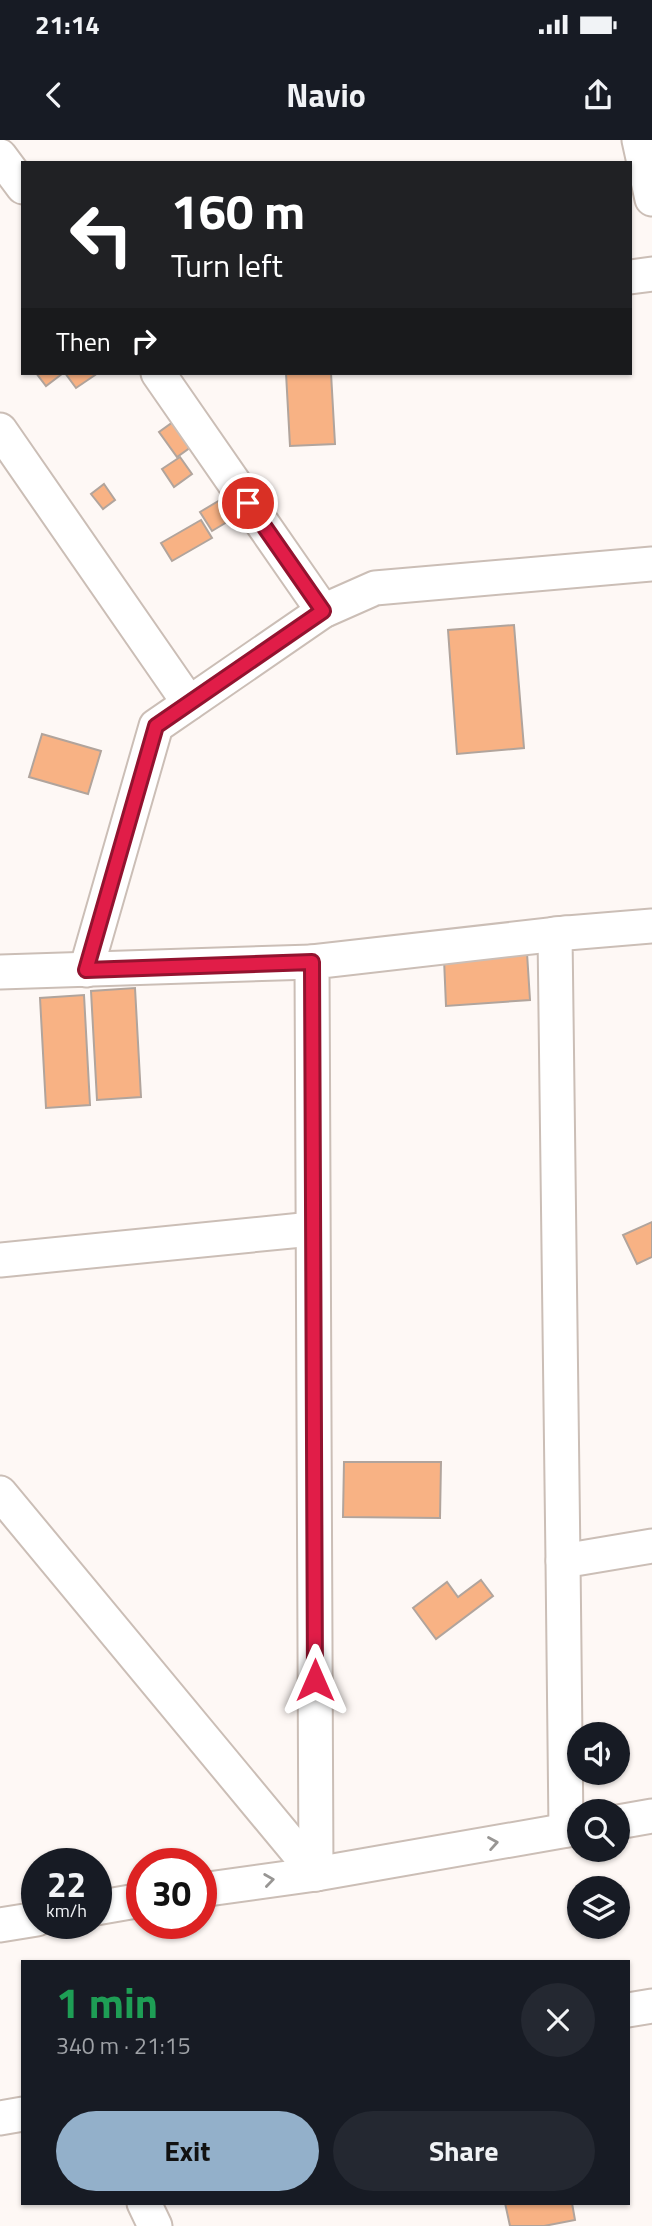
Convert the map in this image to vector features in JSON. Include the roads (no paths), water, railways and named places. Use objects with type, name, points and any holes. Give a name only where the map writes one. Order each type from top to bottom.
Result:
[{"type":"street","points":[[639,140],[652,199]]},
{"type":"street","points":[[0,156],[21,184]]},
{"type":"street","points":[[632,276],[652,274]]},
{"type":"street","points":[[159,375],[323,611]]},
{"type":"street","points":[[0,430],[189,704]]},
{"type":"street","points":[[86,970],[156,726],[323,611],[375,588],[652,564]]},
{"type":"street","points":[[0,972],[312,962],[652,926]]},
{"type":"street","points":[[561,934],[563,1561],[572,1799]]},
{"type":"street","points":[[312,962],[316,1874]]},
{"type":"street","points":[[0,1260],[312,1229]]},
{"type":"street","points":[[0,1493],[316,1874]]},
{"type":"street","points":[[563,1561],[652,1546]]},
{"type":"street","points":[[630,1820],[652,1816]]},
{"type":"street","points":[[217,1887],[316,1874],[567,1830]]},
{"type":"street","points":[[0,1925],[21,1922]]},
{"type":"street","points":[[630,2010],[652,2006]]},
{"type":"street","points":[[0,2118],[21,2115]]},
{"type":"street","points":[[145,2205],[155,2226]]}]
